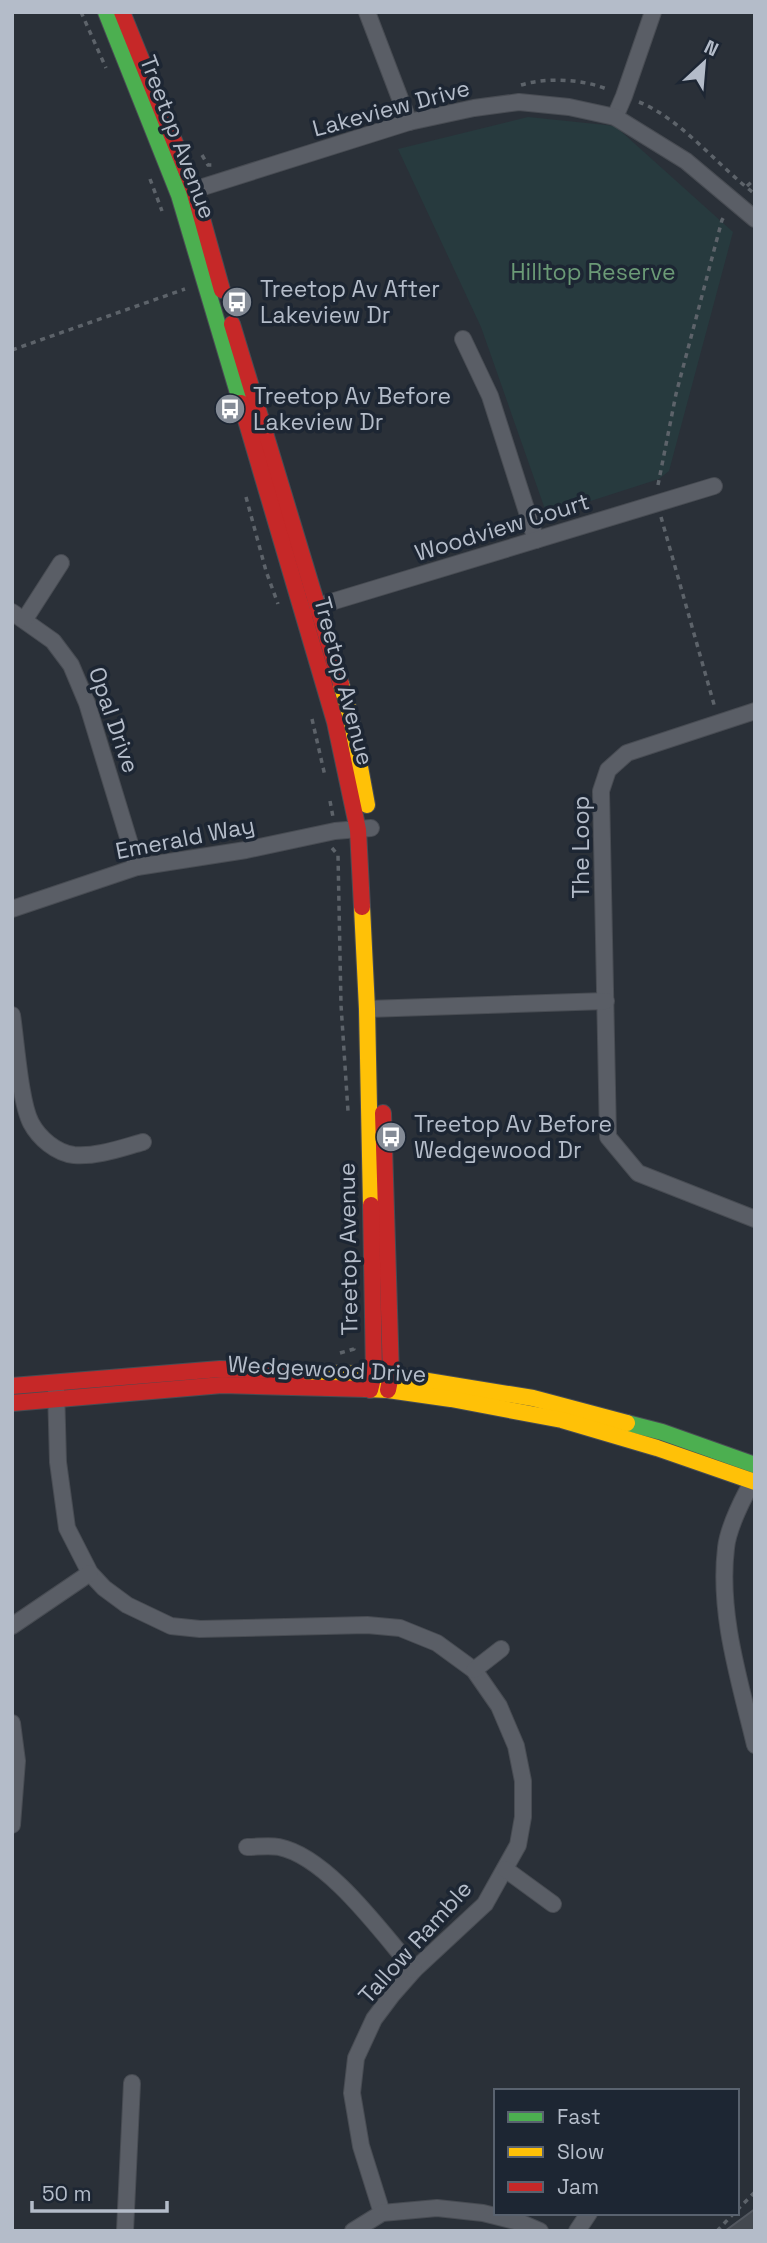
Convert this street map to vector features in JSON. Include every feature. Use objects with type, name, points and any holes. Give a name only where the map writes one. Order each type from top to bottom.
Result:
[{"type":"main road","name":"Treetop Avenue","points":[[106,12],[186,193]]},
{"type":"main road","name":"Treetop Avenue","points":[[122,12],[224,296],[310,608],[351,718],[364,829],[390,1383]]},
{"type":"main road","name":"Treetop Avenue","points":[[372,1382],[374,1009]]},
{"type":"main road","name":"Wedgewood Drive","points":[[12,1386],[220,1369],[533,1398],[662,1432],[754,1476]]},
{"type":"main road","name":"Wedgewood Drive","points":[[12,1403],[222,1385],[372,1382]]},
{"type":"street","points":[[367,12],[409,122]]},
{"type":"street","points":[[615,117],[653,12]]},
{"type":"street","name":"Lakeview Drive","points":[[186,193],[409,122],[474,107],[519,102],[569,107],[615,117],[686,161],[755,219]]},
{"type":"street","points":[[463,339],[490,396],[536,540]]},
{"type":"street","name":"Woodview Court","points":[[310,608],[714,486]]},
{"type":"street","points":[[19,615],[61,564]]},
{"type":"street","name":"Opal Drive","points":[[19,615],[53,641],[71,665],[87,703],[137,867]]},
{"type":"street","name":"The Loop","points":[[755,711],[628,753],[608,770],[601,791],[608,1137],[638,1173],[755,1219]]},
{"type":"street","name":"Emerald Way","points":[[12,909],[137,867],[335,831],[364,829]]},
{"type":"street","points":[[374,1009],[606,1001]]},
{"type":"street","points":[[12,1015],[31,1123],[45,1140],[55,1149],[73,1155],[103,1153],[143,1142]]},
{"type":"street","name":"Tallow Ramble","points":[[56,1382],[58,1462],[67,1528],[90,1573],[104,1588],[127,1605],[171,1626],[200,1629],[367,1625],[400,1628],[437,1643],[474,1670],[499,1706],[516,1746],[523,1782],[523,1817],[518,1844],[485,1904],[414,1970],[374,2019],[356,2058],[352,2093],[356,2120],[361,2146],[382,2213]]},
{"type":"street","points":[[754,1476],[726,1545],[724,1585],[725,1605],[755,1745]]},
{"type":"street","points":[[12,1626],[90,1573]]},
{"type":"street","points":[[474,1670],[501,1649]]},
{"type":"street","points":[[12,1723],[17,1761],[12,1825]]},
{"type":"street","points":[[247,1847],[279,1847],[306,1859],[330,1875],[414,1970]]},
{"type":"street","points":[[505,1869],[553,1904]]},
{"type":"street","points":[[125,2231],[132,2083]]},
{"type":"street","points":[[353,2231],[382,2213],[436,2208],[483,2213],[519,2222],[540,2231]]},
{"type":"street","points":[[577,2231],[588,2215]]},
{"type":"path","points":[[81,12],[109,75]]},
{"type":"path","points":[[149,177],[165,223]]},
{"type":"path","points":[[719,724],[657,503],[659,479],[676,394],[722,220],[734,200],[755,178]]},
{"type":"path","points":[[12,350],[185,289]]},
{"type":"path","points":[[243,485],[279,607]]},
{"type":"path","points":[[309,707],[326,779]]},
{"type":"path","points":[[328,791],[335,831],[331,846],[338,855],[341,1005],[348,1120]]},
{"type":"path","points":[[354,1337],[354,1349]]},
{"type":"path","points":[[739,2209],[755,2192]]},
{"type":"path","points":[[717,2231],[733,2215]]},
{"type":"green space","name":"Hilltop Reserve","points":[[528,117],[615,126],[733,232],[669,471],[659,479],[547,515],[481,327],[398,149]]},
{"type":"building","points":[[755,2209],[755,2231],[725,2231]]},
{"type":"traffic: fast","points":[[106,12],[179,195],[241,403]]},
{"type":"traffic: fast","points":[[627,1423],[662,1432],[755,1465]]},
{"type":"traffic: slow","points":[[341,684],[351,718],[367,805]]},
{"type":"traffic: slow","points":[[362,907],[371,1205]]},
{"type":"traffic: slow","points":[[303,1372],[391,1375],[533,1398],[627,1423]]},
{"type":"traffic: slow","points":[[367,1389],[451,1399],[562,1420],[657,1448],[755,1482]]},
{"type":"traffic: jam","points":[[122,12],[194,190],[222,290]]},
{"type":"traffic: jam","points":[[232,324],[341,684]]},
{"type":"traffic: jam","points":[[241,403],[335,722],[358,830],[362,907]]},
{"type":"traffic: jam","points":[[383,1113],[391,1375],[388,1390]]},
{"type":"traffic: jam","points":[[370,1390],[374,1374],[371,1205]]},
{"type":"traffic: jam","points":[[12,1386],[220,1369],[303,1372]]},
{"type":"traffic: jam","points":[[12,1403],[222,1385],[367,1389]]},
{"type":"place","name":"Treetop Av After Lakeview Dr","points":[[237,302]]},
{"type":"place","name":"Treetop Av Before Lakeview Dr","points":[[230,409]]},
{"type":"place","name":"Treetop Av Before Wedgewood Dr","points":[[391,1137]]}]
